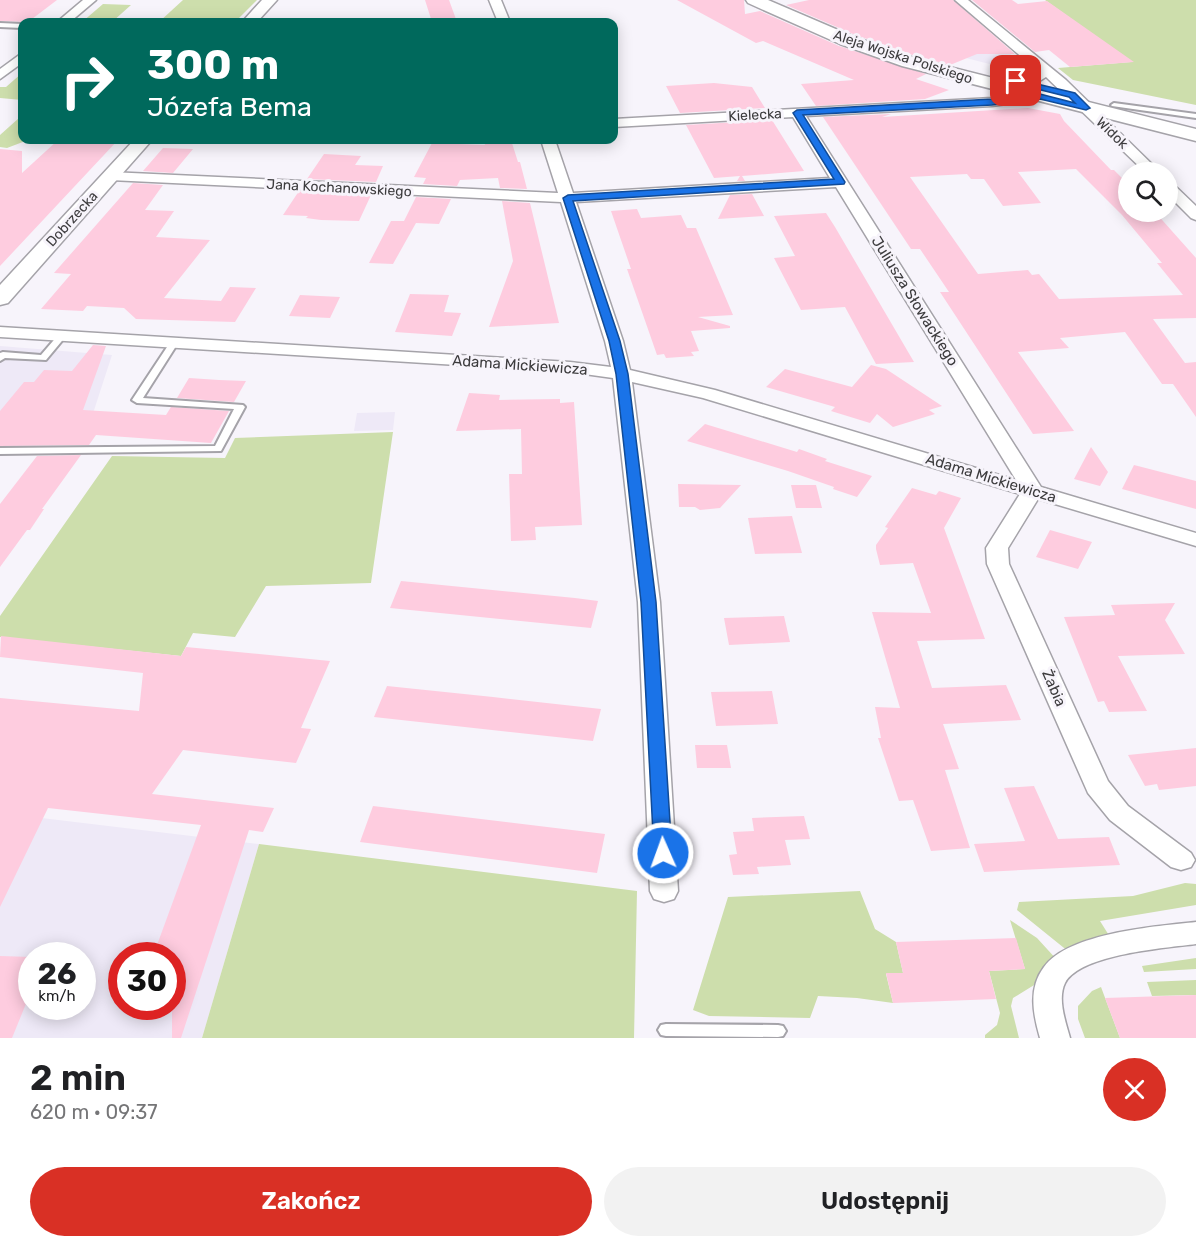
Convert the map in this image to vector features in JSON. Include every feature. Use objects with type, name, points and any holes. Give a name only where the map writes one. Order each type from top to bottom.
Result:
[{"type":"main road","name":"Aleja Wojska Polskiego","points":[[754,0],[863,47],[936,70],[1040,96],[1114,105],[1196,124]]},
{"type":"main road","name":"Aleja Wojska Polskiego","points":[[776,0],[888,46],[1016,81],[1196,135]]},
{"type":"street","points":[[68,18],[90,0]]},
{"type":"street","points":[[253,18],[270,0]]},
{"type":"street","points":[[495,0],[502,18]]},
{"type":"street","name":"Widok","points":[[961,0],[1046,71],[1143,162]]},
{"type":"street","points":[[0,75],[18,60]]},
{"type":"street","points":[[1016,81],[1038,78],[1046,71]]},
{"type":"street","name":"Kielecka","points":[[618,123],[992,102],[1040,96]]},
{"type":"street","name":"Juliusza Słowackiego","points":[[797,113],[1033,490]]},
{"type":"street","name":"Dobrzecka","points":[[0,298],[139,144]]},
{"type":"street","points":[[549,144],[614,341],[622,374],[649,602],[664,891]]},
{"type":"street","name":"Jana Kochanowskiego","points":[[110,176],[568,198],[840,182]]},
{"type":"street","points":[[1178,196],[1192,208]]},
{"type":"street","name":"Adama Mickiewicza","points":[[0,332],[570,368],[622,374],[708,394],[1196,540]]},
{"type":"street","name":"Żabia","points":[[1033,490],[997,548],[998,564],[1097,786],[1119,813],[1181,860]]},
{"type":"street","points":[[1055,1038],[1047,998],[1053,976],[1070,959],[1117,944],[1196,933]]},
{"type":"lane","points":[[0,25],[18,26]]},
{"type":"lane","points":[[1114,105],[1196,116]]},
{"type":"lane","points":[[0,358],[3,355],[43,358],[62,336]]},
{"type":"lane","points":[[0,451],[218,449],[240,407],[137,400],[174,343]]},
{"type":"lane","points":[[666,1030],[778,1031]]},
{"type":"shaded area","points":[[994,39],[1021,64],[1033,75],[958,56]]},
{"type":"shaded area","points":[[0,346],[112,355],[83,444],[0,446]]},
{"type":"shaded area","points":[[395,412],[393,430],[354,431],[357,413]]},
{"type":"shaded area","points":[[0,813],[259,844],[202,1038],[0,1038]]},
{"type":"green space","points":[[183,0],[257,0],[239,18],[163,18]]},
{"type":"green space","points":[[1045,0],[1196,0],[1196,105],[1073,80],[1058,68],[1131,62]]},
{"type":"green space","points":[[103,4],[131,5],[116,18],[87,18]]},
{"type":"green space","points":[[18,76],[18,100],[0,98],[0,87],[6,87]]},
{"type":"green space","points":[[18,119],[18,144],[7,148],[0,147],[0,135]]},
{"type":"green space","points":[[393,432],[371,583],[266,586],[235,637],[193,633],[181,656],[0,637],[0,616],[112,456],[225,458],[235,438]]},
{"type":"green space","points":[[259,844],[637,891],[634,1038],[202,1038]]},
{"type":"green space","points":[[1185,883],[1196,884],[1196,905],[1100,921],[1110,937],[1069,952],[1017,910],[1019,902],[1133,896]]},
{"type":"green space","points":[[860,891],[875,929],[896,942],[903,973],[886,974],[893,1003],[818,996],[810,1018],[709,1016],[693,1010],[728,897]]},
{"type":"green space","points":[[1010,920],[1037,938],[1058,961],[1039,982],[1013,998],[1011,1006],[1019,1038],[985,1038],[985,1035],[997,1025],[1000,1013],[989,971],[1025,969]]},
{"type":"green space","points":[[1196,958],[1196,969],[1144,972],[1142,966]]},
{"type":"green space","points":[[1196,980],[1196,995],[1152,996],[1147,982]]},
{"type":"green space","points":[[1101,987],[1120,1038],[1085,1038],[1078,1019],[1078,1006],[1092,991]]},
{"type":"building","points":[[0,0],[57,0],[33,18],[18,18],[18,22],[0,21]]},
{"type":"building","points":[[425,0],[449,0],[456,18],[431,18]]},
{"type":"building","points":[[677,0],[744,0],[745,14],[760,11],[839,46],[926,74],[916,79],[949,90],[925,99],[816,106],[801,84],[854,80],[763,41],[756,43]]},
{"type":"building","points":[[809,0],[953,0],[1015,54],[977,54],[950,65],[915,56],[853,34],[786,5]]},
{"type":"building","points":[[972,0],[1012,0],[1018,4],[1047,1],[1134,62],[1070,67],[1049,50],[1035,52]]},
{"type":"building","points":[[714,83],[752,87],[765,108],[680,113],[666,86]]},
{"type":"building","points":[[1028,108],[1060,114],[1111,170],[1118,174],[1118,211],[1076,169],[1018,172],[1041,203],[1003,206],[984,179],[971,179],[967,174],[910,177],[978,274],[1028,270],[1032,275],[1039,274],[1059,299],[1183,295],[1157,263],[1162,263],[1128,222],[1164,222],[1196,258],[1196,318],[1153,319],[1185,363],[1196,362],[1196,417],[1173,384],[1162,384],[1125,332],[1060,338],[1069,348],[1018,352],[1074,431],[1033,434],[940,292],[949,292],[920,249],[911,249],[823,117],[891,114],[882,117]]},
{"type":"building","points":[[772,120],[804,171],[742,176],[745,181],[737,181],[740,176],[714,178],[686,125]]},
{"type":"building","points":[[54,144],[114,144],[0,266],[0,149],[22,151],[22,173]]},
{"type":"building","points":[[431,144],[512,144],[527,189],[500,188],[498,178],[460,180],[457,186],[423,184],[426,178],[414,177]]},
{"type":"building","points":[[163,148],[193,149],[173,173],[143,171]]},
{"type":"building","points":[[324,154],[361,156],[355,165],[383,166],[376,182],[307,179]]},
{"type":"building","points":[[133,183],[163,185],[145,210],[174,211],[156,237],[210,240],[164,298],[221,301],[230,287],[256,288],[235,322],[136,319],[124,308],[87,306],[83,311],[41,309],[71,274],[54,273]]},
{"type":"building","points":[[299,191],[371,195],[359,221],[321,220],[306,218],[308,216],[283,215]]},
{"type":"building","points":[[752,194],[764,216],[718,219],[730,195]]},
{"type":"building","points":[[416,197],[451,199],[439,224],[416,223],[393,264],[369,263],[391,221],[404,221]]},
{"type":"building","points":[[502,201],[530,203],[559,323],[489,327],[513,261]]},
{"type":"building","points":[[637,209],[641,218],[681,215],[687,228],[696,228],[733,315],[698,317],[730,326],[730,328],[691,331],[699,351],[691,352],[694,356],[666,358],[664,354],[657,355],[627,269],[631,269],[611,211]]},
{"type":"building","points":[[826,213],[914,362],[876,364],[845,307],[801,310],[774,258],[795,256],[774,216]]},
{"type":"building","points":[[410,294],[449,295],[444,312],[461,313],[452,336],[395,332]]},
{"type":"building","points":[[300,295],[340,297],[330,318],[289,316]]},
{"type":"building","points":[[93,345],[106,346],[83,410],[166,415],[171,407],[229,411],[211,443],[96,435],[89,445],[0,446],[0,411],[24,382],[34,382],[44,370],[72,371]]},
{"type":"building","points":[[871,365],[886,369],[942,406],[929,410],[935,414],[893,427],[877,414],[870,423],[831,411],[835,407],[766,387],[785,369],[852,387]]},
{"type":"building","points":[[189,378],[246,381],[234,402],[177,398]]},
{"type":"building","points":[[469,393],[500,395],[499,400],[560,399],[560,403],[574,402],[582,525],[535,527],[536,540],[511,541],[509,474],[522,474],[521,429],[456,431]]},
{"type":"building","points":[[705,424],[797,452],[799,449],[827,459],[825,461],[872,476],[857,497],[788,471],[687,441]]},
{"type":"building","points":[[1091,447],[1108,472],[1100,486],[1074,479]]},
{"type":"building","points":[[81,455],[42,509],[44,509],[30,530],[27,530],[0,567],[0,504],[37,456]]},
{"type":"building","points":[[1134,465],[1196,481],[1196,509],[1122,489]]},
{"type":"building","points":[[678,484],[741,485],[720,508],[700,510],[695,507],[679,507]]},
{"type":"building","points":[[791,485],[816,485],[822,508],[796,508]]},
{"type":"building","points":[[912,488],[936,495],[939,491],[961,498],[944,528],[985,639],[917,641],[932,688],[1006,685],[1021,720],[943,724],[959,769],[945,770],[970,848],[931,851],[913,800],[899,801],[878,738],[881,738],[875,707],[900,708],[872,612],[931,613],[913,563],[880,565],[876,549],[876,545],[888,528],[885,527]]},
{"type":"building","points":[[792,516],[802,553],[755,554],[748,518]]},
{"type":"building","points":[[1050,530],[1092,542],[1078,569],[1036,557]]},
{"type":"building","points":[[401,581],[598,601],[591,628],[390,608]]},
{"type":"building","points":[[1175,603],[1165,620],[1185,654],[1118,656],[1147,711],[1109,712],[1104,701],[1098,702],[1064,617],[1115,615],[1111,605]]},
{"type":"building","points":[[784,616],[790,642],[729,645],[724,618]]},
{"type":"building","points":[[1,636],[181,656],[186,647],[330,661],[301,728],[311,729],[296,763],[183,750],[152,794],[274,808],[263,832],[249,830],[181,1038],[172,1038],[172,1020],[186,1020],[186,942],[158,942],[201,825],[48,808],[0,907],[0,698],[139,711],[143,673],[0,657]]},
{"type":"building","points":[[387,686],[601,709],[593,741],[374,717]]},
{"type":"building","points":[[772,691],[778,724],[716,726],[711,692]]},
{"type":"building","points":[[695,745],[727,745],[731,768],[697,768]]},
{"type":"building","points":[[1196,748],[1196,786],[1159,790],[1157,784],[1145,786],[1128,755]]},
{"type":"building","points":[[1034,786],[1058,839],[1109,837],[1120,865],[984,872],[974,844],[1025,841],[1004,788]]},
{"type":"building","points":[[373,806],[605,834],[597,873],[360,842]]},
{"type":"building","points":[[804,816],[810,839],[785,840],[791,865],[757,867],[759,874],[733,875],[729,855],[737,854],[733,832],[754,831],[752,818]]},
{"type":"building","points":[[1016,938],[1025,969],[989,971],[996,999],[893,1003],[886,973],[903,973],[896,942]]},
{"type":"building","points":[[0,956],[18,957],[19,1020],[12,1038],[0,1038]]},
{"type":"building","points":[[1196,995],[1196,1038],[1120,1038],[1105,998]]},
{"type":"route","points":[[663,853],[649,602],[622,374],[614,341],[568,198],[840,182],[797,113],[992,102],[1040,96],[1086,108],[1072,95],[1016,81]]}]
